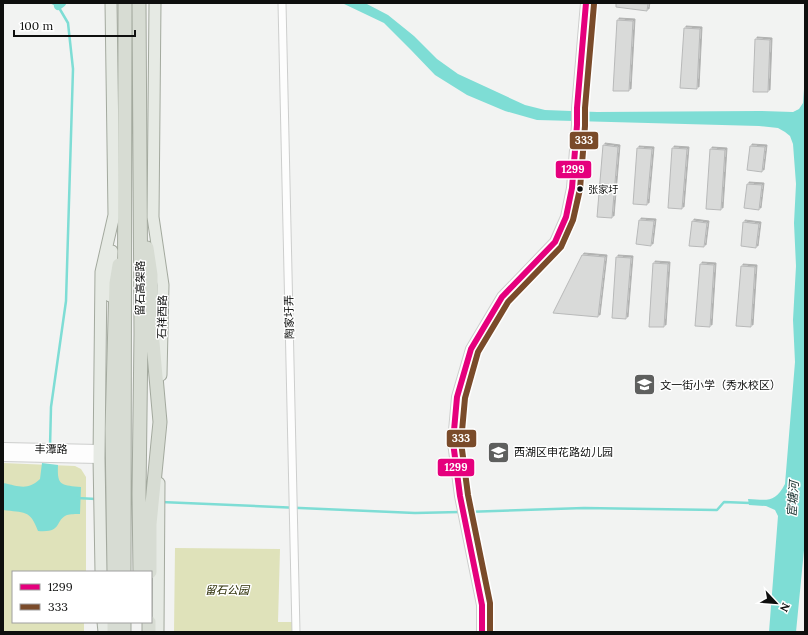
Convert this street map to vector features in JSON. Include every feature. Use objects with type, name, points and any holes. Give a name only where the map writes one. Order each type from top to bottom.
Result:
[{"type":"highway","name":"留石高架路","points":[[124,571],[125,539],[112,494],[125,3]]},
{"type":"highway","name":"留石高架路","points":[[139,3],[141,334],[139,494],[140,571]]},
{"type":"highway","points":[[140,207],[151,275],[151,320],[160,422],[155,518],[150,571]]},
{"type":"highway","points":[[114,571],[108,517],[112,494],[116,284],[120,212]]},
{"type":"main road","points":[[111,3],[120,212],[101,272],[99,454],[112,494]]},
{"type":"main road","name":"石祥西路","points":[[155,3],[153,217],[163,285],[160,422]]},
{"type":"main road","points":[[102,571],[108,517]]},
{"type":"main road","points":[[105,571],[108,517]]},
{"type":"main road","points":[[151,571],[155,518]]},
{"type":"street","name":"陶家圩弄","points":[[282,3],[296,632]]},
{"type":"street","points":[[482,632],[482,605],[455,465],[453,442],[457,397],[471,349],[502,297],[555,242],[566,217],[572,188],[586,3]]},
{"type":"street","name":"丰潭路","points":[[3,448],[43,453]]},
{"type":"street","name":"丰潭路","points":[[3,456],[43,453],[99,454]]},
{"type":"green space","points":[[3,463],[75,466],[81,469],[86,477],[86,571],[12,571],[12,623],[84,623],[84,632],[3,632]]},
{"type":"green space","name":"留石公园","points":[[175,548],[280,549],[278,622],[295,622],[295,632],[174,632]]},
{"type":"water","name":"宦塘河","points":[[342,3],[365,3],[388,15],[414,36],[437,59],[458,74],[525,105],[545,110],[597,112],[793,112],[799,109],[803,103],[805,75],[805,540],[796,632],[769,632],[778,516],[775,510],[766,506],[749,505],[748,499],[770,499],[778,494],[785,484],[795,362],[793,320],[796,266],[794,223],[796,184],[793,144],[790,136],[778,128],[759,126],[537,120],[505,111],[467,95],[435,75],[384,23]]},
{"type":"water","points":[[42,463],[58,465],[58,477],[65,485],[81,487],[80,514],[71,514],[63,517],[57,526],[51,530],[38,531],[29,515],[21,512],[3,510],[3,483],[23,487],[35,483],[40,479]]},
{"type":"building","points":[[616,3],[648,4],[647,11],[616,7]]},
{"type":"building","points":[[617,20],[633,21],[629,91],[613,91]]},
{"type":"building","points":[[684,28],[700,29],[697,89],[680,88]]},
{"type":"building","points":[[755,39],[770,40],[768,92],[753,92]]},
{"type":"building","points":[[603,145],[618,147],[612,218],[597,217]]},
{"type":"building","points":[[750,146],[765,147],[762,172],[747,170]]},
{"type":"building","points":[[637,148],[652,149],[647,205],[633,204]]},
{"type":"building","points":[[672,148],[687,149],[682,209],[668,208]]},
{"type":"building","points":[[710,149],[725,150],[721,210],[706,209]]},
{"type":"building","points":[[747,184],[762,185],[759,210],[744,208]]},
{"type":"building","points":[[639,220],[654,221],[651,246],[636,244]]},
{"type":"building","points":[[692,221],[707,223],[704,247],[689,246]]},
{"type":"building","points":[[743,222],[759,224],[756,248],[741,246]]},
{"type":"building","points":[[582,255],[605,257],[598,317],[553,313]]},
{"type":"building","points":[[616,257],[631,258],[626,319],[612,318]]},
{"type":"building","points":[[653,263],[668,264],[664,327],[649,327]]},
{"type":"building","points":[[700,264],[714,265],[710,327],[695,326]]},
{"type":"building","points":[[741,266],[755,267],[751,327],[736,326]]},
{"type":"waterway","points":[[50,447],[51,407],[66,301],[73,69],[68,23],[58,6],[52,3]]},
{"type":"waterway","points":[[58,6],[62,3]]},
{"type":"waterway","points":[[77,498],[96,499]]},
{"type":"waterway","points":[[161,502],[415,513],[460,512]]},
{"type":"waterway","points":[[465,512],[584,508],[717,510],[724,502],[750,503]]},
{"type":"transit line","name":"1299","points":[[482,632],[482,605],[460,496],[453,442],[457,397],[471,349],[502,297],[555,242],[566,217],[572,188],[586,3]]},
{"type":"transit line","name":"333","points":[[490,632],[490,603],[468,495],[461,442],[465,398],[478,352],[508,302],[561,247],[573,220],[580,189],[594,4]]},
{"type":"place","name":"张家圩","points":[[580,189]]},
{"type":"place","name":"文一街小学（秀水校区）","points":[[645,385]]},
{"type":"place","name":"西湖区申花路幼儿园","points":[[498,452]]}]
